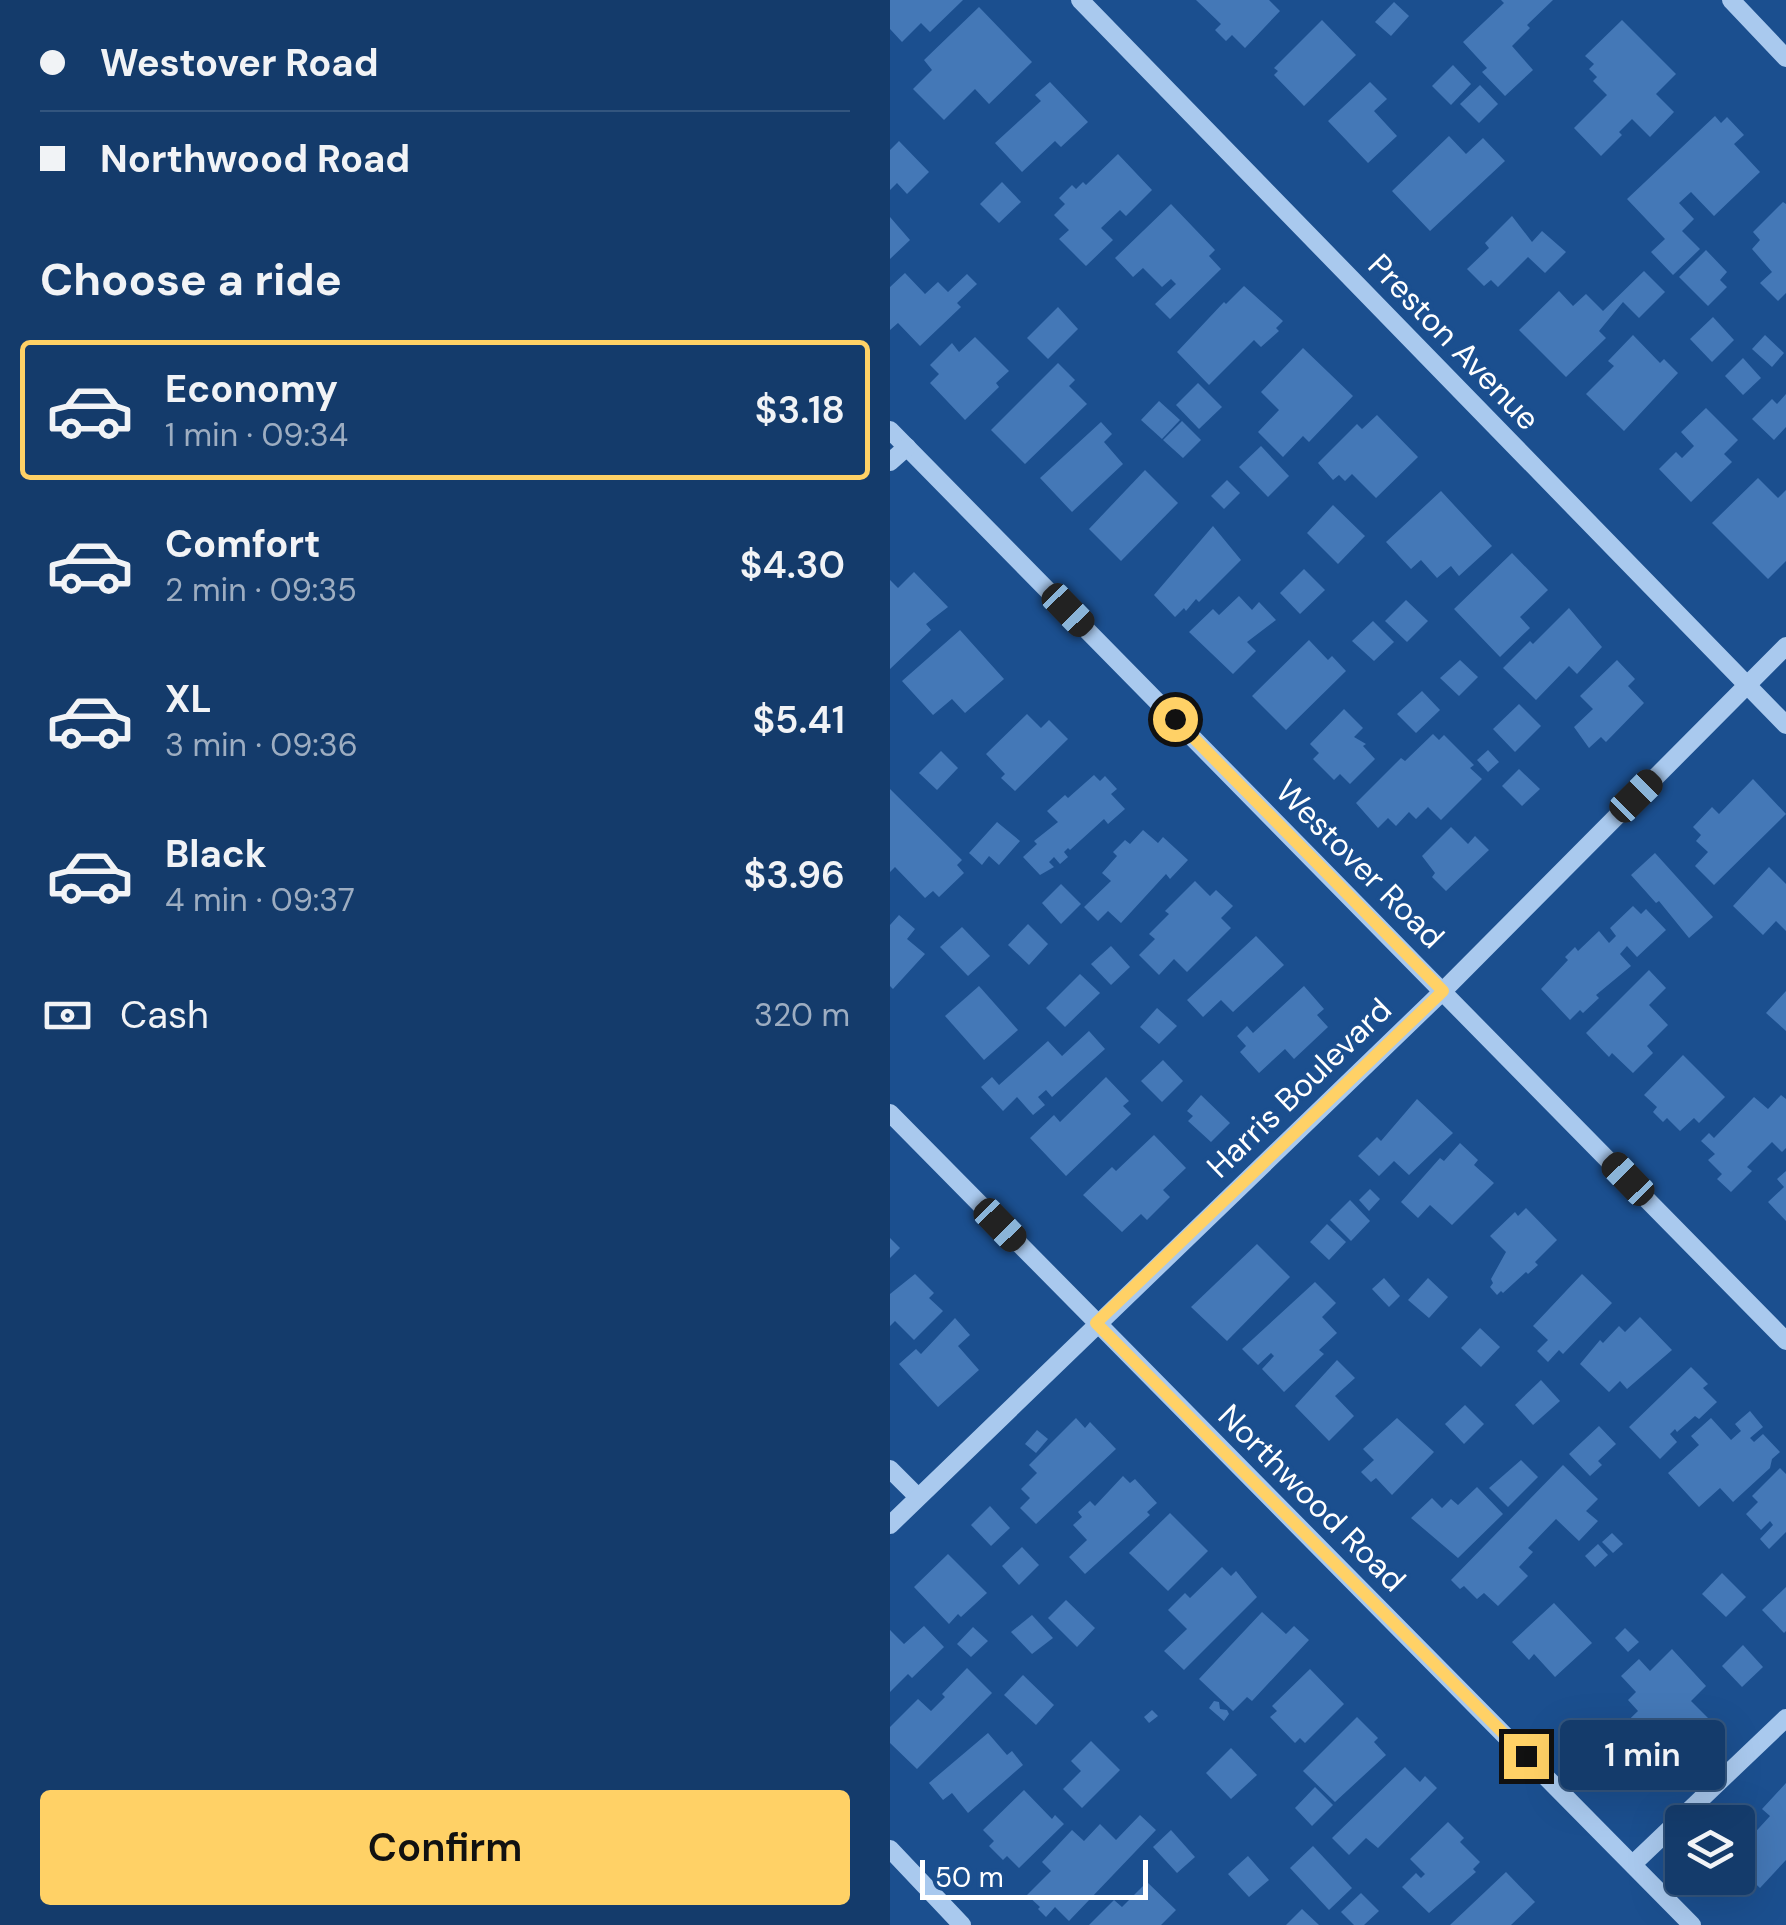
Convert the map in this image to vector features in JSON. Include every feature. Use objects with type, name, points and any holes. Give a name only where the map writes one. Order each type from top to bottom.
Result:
[{"type":"street","name":"Preston Avenue","points":[[1080,0],[1786,725]]},
{"type":"street","points":[[1731,0],[1786,58]]},
{"type":"street","name":"Westover Road","points":[[890,430],[1786,1341]]},
{"type":"street","points":[[890,462],[907,447]]},
{"type":"street","name":"Harris Boulevard","points":[[890,1526],[1443,991],[1786,646]]},
{"type":"street","name":"Northwood Road","points":[[890,1112],[1692,1925]]},
{"type":"street","points":[[890,1469],[918,1498]]},
{"type":"street","points":[[1633,1864],[1786,1718]]},
{"type":"street","points":[[890,1849],[962,1925]]},
{"type":"building","points":[[890,0],[963,0],[930,32],[921,23],[902,42],[890,29]]},
{"type":"building","points":[[1196,0],[1269,0],[1280,11],[1245,48],[1232,35],[1226,41],[1215,30],[1221,24]]},
{"type":"building","points":[[1501,0],[1553,0],[1512,46],[1533,70],[1505,96],[1482,72],[1487,68],[1463,42],[1504,3]]},
{"type":"building","points":[[1394,2],[1409,16],[1391,36],[1375,22]]},
{"type":"building","points":[[979,7],[1032,62],[989,104],[975,89],[944,120],[913,89],[932,70],[924,60]]},
{"type":"building","points":[[1322,20],[1356,55],[1304,106],[1274,75],[1278,71],[1274,68]]},
{"type":"building","points":[[1622,20],[1676,74],[1656,94],[1674,112],[1650,137],[1632,119],[1601,156],[1574,128],[1607,95],[1593,81],[1597,77],[1589,69],[1594,64],[1585,56]]},
{"type":"building","points":[[1453,65],[1471,84],[1451,105],[1432,86]]},
{"type":"building","points":[[1050,82],[1088,122],[1061,147],[1055,141],[1022,172],[995,143],[1041,101],[1035,95]]},
{"type":"building","points":[[1370,82],[1387,99],[1374,111],[1397,136],[1368,163],[1328,121]]},
{"type":"building","points":[[1480,85],[1498,104],[1479,123],[1460,104]]},
{"type":"building","points":[[1715,116],[1721,123],[1727,117],[1744,135],[1734,144],[1760,172],[1714,216],[1691,192],[1679,203],[1694,219],[1682,231],[1700,249],[1673,275],[1651,252],[1665,239],[1627,199]]},
{"type":"building","points":[[1449,136],[1466,154],[1483,138],[1505,161],[1430,231],[1392,191]]},
{"type":"building","points":[[899,141],[929,172],[907,194],[897,183],[890,190],[890,150]]},
{"type":"building","points":[[1118,154],[1152,190],[1126,216],[1120,210],[1101,228],[1113,240],[1086,266],[1059,239],[1069,230],[1054,215],[1065,204],[1059,198],[1072,185],[1076,189],[1083,182],[1086,185]]},
{"type":"building","points":[[1002,182],[1021,202],[999,223],[980,204]]},
{"type":"building","points":[[1783,202],[1786,293],[1778,301],[1760,283],[1772,272],[1752,249],[1760,240],[1753,232]]},
{"type":"building","points":[[1171,204],[1215,250],[1209,256],[1221,269],[1170,319],[1155,304],[1176,284],[1171,279],[1162,287],[1143,268],[1133,277],[1115,258]]},
{"type":"building","points":[[1512,216],[1532,242],[1542,231],[1566,252],[1545,273],[1528,257],[1498,287],[1491,280],[1484,286],[1467,269],[1489,248],[1485,243]]},
{"type":"building","points":[[890,217],[910,240],[890,259]]},
{"type":"building","points":[[1706,250],[1727,272],[1720,280],[1727,287],[1708,306],[1679,277]]},
{"type":"building","points":[[1644,271],[1665,292],[1639,318],[1623,302],[1599,331],[1606,338],[1566,377],[1519,330],[1559,291],[1573,306],[1586,294],[1603,311]]},
{"type":"building","points":[[905,273],[925,294],[938,282],[948,292],[967,274],[977,284],[957,303],[961,307],[920,346],[898,323],[890,330],[890,287]]},
{"type":"building","points":[[1244,286],[1283,321],[1276,328],[1279,331],[1261,347],[1254,340],[1209,385],[1177,352]]},
{"type":"building","points":[[1058,307],[1078,329],[1048,359],[1027,338]]},
{"type":"building","points":[[1713,317],[1734,340],[1712,362],[1690,339]]},
{"type":"building","points":[[1633,335],[1660,363],[1664,359],[1678,373],[1624,431],[1586,394],[1614,366],[1608,361]]},
{"type":"building","points":[[1765,335],[1784,353],[1772,367],[1752,349]]},
{"type":"building","points":[[975,337],[1009,371],[996,383],[999,387],[965,420],[930,383],[939,374],[930,365],[952,343],[959,352]]},
{"type":"building","points":[[1303,348],[1353,396],[1309,442],[1303,436],[1283,457],[1258,432],[1279,410],[1261,392]]},
{"type":"building","points":[[1743,358],[1761,378],[1743,395],[1725,376]]},
{"type":"building","points":[[1058,363],[1075,380],[1069,386],[1087,404],[1025,464],[991,430]]},
{"type":"building","points":[[1198,383],[1222,407],[1199,429],[1176,405]]},
{"type":"building","points":[[1786,394],[1786,427],[1774,440],[1752,419],[1772,399],[1777,404]]},
{"type":"building","points":[[1159,401],[1180,420],[1162,439],[1141,420]]},
{"type":"building","points":[[1706,408],[1738,440],[1724,454],[1732,462],[1691,502],[1659,469],[1676,452],[1682,458],[1694,446],[1681,432]]},
{"type":"building","points":[[1377,415],[1418,457],[1376,498],[1352,474],[1345,481],[1339,475],[1333,480],[1318,463],[1357,424],[1362,429]]},
{"type":"building","points":[[1182,421],[1201,440],[1183,458],[1163,440]]},
{"type":"building","points":[[1101,422],[1112,434],[1104,442],[1123,464],[1072,512],[1040,478]]},
{"type":"building","points":[[1261,446],[1289,476],[1268,497],[1239,467]]},
{"type":"building","points":[[1145,470],[1178,503],[1121,561],[1089,529]]},
{"type":"building","points":[[1758,478],[1778,498],[1786,490],[1786,561],[1768,579],[1712,523]]},
{"type":"building","points":[[1227,480],[1240,493],[1224,509],[1211,496]]},
{"type":"building","points":[[1441,491],[1492,546],[1459,576],[1451,566],[1437,578],[1421,560],[1411,569],[1386,542]]},
{"type":"building","points":[[1333,505],[1365,536],[1338,564],[1307,533]]},
{"type":"building","points":[[1213,526],[1241,560],[1199,602],[1196,599],[1175,617],[1154,595]]},
{"type":"building","points":[[1512,553],[1548,590],[1520,617],[1530,628],[1500,657],[1454,609]]},
{"type":"building","points":[[1304,569],[1325,590],[1300,614],[1280,593]]},
{"type":"building","points":[[914,572],[948,607],[926,624],[931,630],[890,669],[890,580],[898,588]]},
{"type":"building","points":[[1239,596],[1252,610],[1259,602],[1276,620],[1247,642],[1256,651],[1233,674],[1189,632],[1213,609],[1219,615]]},
{"type":"building","points":[[1406,600],[1428,621],[1407,642],[1385,621]]},
{"type":"building","points":[[1569,608],[1602,647],[1577,674],[1569,666],[1536,700],[1503,668]]},
{"type":"building","points":[[1373,621],[1394,642],[1374,661],[1352,641]]},
{"type":"building","points":[[960,630],[1004,679],[965,713],[952,699],[933,715],[902,681]]},
{"type":"building","points":[[1309,640],[1328,660],[1332,656],[1346,671],[1286,730],[1252,696]]},
{"type":"building","points":[[1460,660],[1478,677],[1459,696],[1440,678]]},
{"type":"building","points":[[1617,660],[1635,679],[1628,686],[1644,703],[1606,742],[1601,737],[1589,748],[1574,727],[1593,709],[1580,696]]},
{"type":"building","points":[[1422,691],[1440,710],[1416,733],[1397,714]]},
{"type":"building","points":[[1519,704],[1541,726],[1515,752],[1493,729]]},
{"type":"building","points":[[1344,709],[1363,728],[1354,737],[1366,744],[1363,746],[1375,759],[1350,784],[1340,774],[1334,780],[1313,759],[1319,753],[1310,744]]},
{"type":"building","points":[[1027,714],[1041,728],[1049,720],[1068,739],[1015,791],[986,754]]},
{"type":"building","points":[[1433,734],[1439,740],[1444,735],[1474,765],[1470,768],[1482,779],[1441,820],[1428,807],[1416,819],[1409,812],[1396,826],[1388,818],[1378,828],[1356,803],[1401,758],[1405,761]]},
{"type":"building","points":[[1488,750],[1499,762],[1488,772],[1477,760]]},
{"type":"building","points":[[941,751],[958,768],[937,790],[919,773]]},
{"type":"building","points":[[1519,769],[1540,789],[1522,806],[1502,786]]},
{"type":"building","points":[[1094,775],[1100,781],[1105,776],[1117,789],[1111,794],[1125,809],[1108,824],[1104,819],[1068,848],[1064,852],[1068,857],[1060,864],[1054,857],[1049,862],[1054,867],[1040,875],[1023,857],[1037,844],[1034,841],[1058,822],[1047,811]]},
{"type":"building","points":[[1753,779],[1786,814],[1714,885],[1695,866],[1708,852],[1696,841],[1701,835],[1693,827],[1712,807],[1719,814]]},
{"type":"building","points":[[890,789],[962,860],[957,865],[964,873],[939,897],[933,891],[925,898],[895,867],[890,872]]},
{"type":"building","points":[[997,822],[1020,841],[999,865],[989,856],[982,865],[969,853]]},
{"type":"building","points":[[1451,827],[1468,844],[1475,836],[1489,850],[1446,891],[1432,877],[1435,873],[1422,856]]},
{"type":"building","points":[[1143,830],[1158,843],[1163,837],[1188,860],[1170,879],[1166,874],[1121,923],[1108,911],[1098,921],[1084,907],[1111,881],[1102,873],[1117,856],[1113,852],[1125,840],[1130,844]]},
{"type":"building","points":[[1655,853],[1713,917],[1689,938],[1631,875]]},
{"type":"building","points":[[1769,867],[1786,884],[1786,931],[1776,921],[1763,935],[1733,906]]},
{"type":"building","points":[[1195,881],[1210,896],[1216,890],[1233,906],[1221,918],[1231,928],[1187,972],[1174,959],[1159,975],[1139,955],[1155,939],[1149,934],[1169,914],[1165,911]]},
{"type":"building","points":[[1061,884],[1081,904],[1061,924],[1042,903]]},
{"type":"building","points":[[1633,906],[1641,914],[1646,909],[1666,930],[1637,957],[1627,946],[1620,954],[1631,966],[1596,995],[1599,998],[1583,1013],[1580,1010],[1570,1020],[1541,989],[1575,947],[1578,951],[1599,931],[1609,943],[1616,936],[1610,928]]},
{"type":"building","points":[[899,915],[915,929],[907,939],[925,954],[893,989],[890,925]]},
{"type":"building","points":[[1028,924],[1048,944],[1029,965],[1008,945]]},
{"type":"building","points":[[962,927],[990,956],[968,976],[940,947]]},
{"type":"building","points":[[1256,936],[1284,965],[1233,1012],[1221,1000],[1203,1017],[1187,1000]]},
{"type":"building","points":[[1111,946],[1130,967],[1111,985],[1091,964]]},
{"type":"building","points":[[1649,970],[1666,988],[1649,1005],[1668,1025],[1647,1046],[1653,1053],[1633,1073],[1612,1053],[1609,1057],[1586,1033]]},
{"type":"building","points":[[1080,974],[1100,993],[1065,1027],[1046,1008]]},
{"type":"building","points":[[979,986],[1018,1030],[984,1060],[945,1016]]},
{"type":"building","points":[[1304,986],[1324,1009],[1317,1015],[1328,1027],[1294,1059],[1285,1049],[1259,1073],[1240,1052],[1246,1046],[1237,1036],[1247,1026],[1253,1033]]},
{"type":"building","points":[[1786,991],[1786,1031],[1766,1013]]},
{"type":"building","points":[[1157,1008],[1177,1026],[1159,1044],[1140,1027]]},
{"type":"building","points":[[1089,1031],[1105,1049],[1052,1097],[1046,1090],[1038,1097],[1045,1105],[1033,1115],[1017,1097],[1003,1111],[981,1087],[992,1077],[999,1085],[1048,1041],[1062,1056]]},
{"type":"building","points":[[1683,1055],[1725,1097],[1699,1123],[1694,1118],[1680,1131],[1667,1118],[1663,1122],[1653,1112],[1657,1107],[1644,1095]]},
{"type":"building","points":[[1163,1060],[1183,1081],[1162,1102],[1141,1081]]},
{"type":"building","points":[[1106,1077],[1129,1101],[1123,1106],[1131,1114],[1066,1176],[1030,1138],[1054,1115],[1060,1122]]},
{"type":"building","points":[[1201,1095],[1230,1123],[1211,1142],[1188,1121],[1193,1116],[1187,1111]]},
{"type":"building","points":[[1781,1095],[1786,1099],[1786,1148],[1782,1152],[1772,1142],[1747,1167],[1752,1171],[1731,1192],[1717,1179],[1722,1174],[1708,1160],[1715,1154],[1701,1141],[1709,1133],[1714,1138],[1754,1097],[1768,1109]]},
{"type":"building","points":[[1417,1099],[1453,1133],[1409,1175],[1394,1161],[1379,1176],[1358,1156],[1377,1137],[1381,1141]]},
{"type":"building","points":[[1154,1135],[1186,1168],[1163,1190],[1170,1197],[1147,1220],[1141,1214],[1122,1232],[1083,1195]]},
{"type":"building","points":[[1460,1143],[1478,1160],[1474,1165],[1494,1183],[1452,1225],[1430,1205],[1418,1218],[1401,1202],[1440,1158],[1444,1161]]},
{"type":"building","points":[[1786,1171],[1786,1221],[1768,1202],[1784,1187],[1777,1179]]},
{"type":"building","points":[[1370,1189],[1380,1199],[1369,1211],[1359,1200]]},
{"type":"building","points":[[1350,1200],[1370,1221],[1351,1241],[1330,1220]]},
{"type":"building","points":[[1526,1208],[1557,1240],[1535,1262],[1538,1265],[1497,1295],[1490,1287],[1491,1279],[1506,1252],[1490,1236],[1515,1212],[1518,1216]]},
{"type":"building","points":[[1327,1224],[1346,1242],[1329,1260],[1310,1242]]},
{"type":"building","points":[[890,1238],[900,1248],[890,1258]]},
{"type":"building","points":[[1257,1244],[1290,1277],[1227,1341],[1191,1307]]},
{"type":"building","points":[[915,1274],[934,1293],[929,1298],[943,1311],[914,1340],[895,1321],[890,1326],[890,1294]]},
{"type":"building","points":[[1582,1274],[1612,1303],[1563,1354],[1559,1350],[1548,1362],[1537,1351],[1548,1340],[1533,1326]]},
{"type":"building","points":[[1384,1278],[1400,1296],[1389,1307],[1372,1289]]},
{"type":"building","points":[[1428,1278],[1448,1297],[1429,1318],[1408,1300]]},
{"type":"building","points":[[1315,1282],[1336,1303],[1322,1317],[1337,1333],[1319,1350],[1324,1354],[1284,1392],[1262,1369],[1274,1356],[1271,1353],[1258,1365],[1242,1349]]},
{"type":"building","points":[[1640,1317],[1672,1350],[1627,1389],[1620,1381],[1609,1392],[1580,1364],[1600,1340],[1603,1343],[1619,1326],[1625,1332]]},
{"type":"building","points":[[955,1318],[970,1335],[958,1346],[979,1370],[938,1407],[899,1364],[916,1349],[921,1354]]},
{"type":"building","points":[[1480,1328],[1500,1347],[1481,1367],[1461,1348]]},
{"type":"building","points":[[1337,1360],[1355,1378],[1335,1396],[1354,1416],[1329,1441],[1295,1406]]},
{"type":"building","points":[[1691,1367],[1708,1384],[1703,1388],[1717,1402],[1699,1419],[1695,1416],[1670,1434],[1677,1442],[1660,1459],[1629,1427]]},
{"type":"building","points":[[1541,1380],[1560,1401],[1533,1425],[1515,1405]]},
{"type":"building","points":[[1465,1405],[1484,1424],[1464,1444],[1445,1424]]},
{"type":"building","points":[[1750,1411],[1763,1427],[1750,1438],[1754,1442],[1763,1434],[1780,1452],[1772,1459],[1770,1468],[1733,1502],[1720,1488],[1699,1507],[1668,1473],[1699,1445],[1691,1436],[1711,1418],[1731,1440],[1741,1431],[1735,1424]]},
{"type":"building","points":[[1076,1418],[1085,1428],[1090,1422],[1116,1449],[1036,1524],[1020,1508],[1030,1498],[1021,1489],[1037,1473],[1029,1465]]},
{"type":"building","points":[[1397,1418],[1434,1452],[1392,1495],[1376,1478],[1371,1482],[1361,1472],[1374,1460],[1363,1449]]},
{"type":"building","points":[[1599,1426],[1616,1444],[1598,1461],[1602,1465],[1590,1476],[1569,1454]]},
{"type":"building","points":[[1037,1430],[1048,1439],[1036,1453],[1025,1444]]},
{"type":"building","points":[[1521,1460],[1538,1477],[1508,1507],[1489,1488]]},
{"type":"building","points":[[1563,1465],[1598,1499],[1586,1511],[1598,1521],[1579,1541],[1556,1519],[1528,1548],[1533,1552],[1519,1567],[1528,1576],[1498,1606],[1484,1593],[1477,1599],[1464,1586],[1460,1589],[1451,1580]]},
{"type":"building","points":[[1780,1468],[1786,1474],[1786,1532],[1769,1549],[1760,1539],[1773,1525],[1770,1521],[1761,1530],[1746,1514],[1758,1502],[1752,1496]]},
{"type":"building","points":[[1123,1476],[1130,1483],[1135,1479],[1157,1503],[1147,1512],[1150,1515],[1085,1574],[1069,1557],[1087,1540],[1073,1525],[1082,1517],[1078,1512],[1090,1501],[1095,1506]]},
{"type":"building","points":[[1477,1487],[1503,1514],[1458,1558],[1411,1518],[1432,1498],[1442,1508],[1451,1499],[1458,1505]]},
{"type":"building","points":[[990,1506],[1010,1528],[991,1546],[971,1525]]},
{"type":"building","points":[[1170,1513],[1208,1551],[1168,1591],[1129,1553]]},
{"type":"building","points":[[1612,1533],[1623,1544],[1613,1553],[1602,1542]]},
{"type":"building","points":[[1598,1544],[1608,1555],[1595,1567],[1585,1556]]},
{"type":"building","points":[[1022,1547],[1039,1565],[1019,1585],[1002,1566]]},
{"type":"building","points":[[948,1554],[987,1593],[949,1624],[914,1587]]},
{"type":"building","points":[[1222,1567],[1231,1576],[1236,1571],[1257,1597],[1184,1670],[1164,1651],[1187,1629],[1168,1610],[1185,1593],[1190,1598]]},
{"type":"building","points":[[1722,1573],[1746,1597],[1726,1617],[1702,1594]]},
{"type":"building","points":[[1786,1587],[1786,1631],[1784,1633],[1762,1610]]},
{"type":"building","points":[[1066,1600],[1095,1628],[1077,1647],[1048,1618]]},
{"type":"building","points":[[1554,1603],[1592,1643],[1555,1677],[1534,1654],[1529,1660],[1512,1642]]},
{"type":"building","points":[[1262,1612],[1286,1634],[1294,1626],[1309,1640],[1252,1701],[1247,1697],[1233,1711],[1199,1679]]},
{"type":"building","points":[[1032,1615],[1053,1638],[1032,1654],[1011,1632]]},
{"type":"building","points":[[924,1626],[944,1647],[912,1678],[908,1674],[890,1692],[890,1630],[904,1644]]},
{"type":"building","points":[[973,1627],[988,1641],[971,1657],[957,1644]]},
{"type":"building","points":[[1625,1628],[1639,1642],[1628,1652],[1615,1638]]},
{"type":"building","points":[[1743,1645],[1763,1667],[1742,1687],[1722,1666]]},
{"type":"building","points":[[1672,1649],[1706,1686],[1691,1701],[1711,1721],[1647,1781],[1632,1760],[1629,1763],[1608,1740],[1638,1711],[1628,1700],[1636,1692],[1621,1676],[1639,1659],[1650,1671]]},
{"type":"building","points":[[967,1668],[992,1693],[917,1769],[890,1743],[890,1727],[918,1699],[931,1711]]},
{"type":"building","points":[[1310,1669],[1344,1704],[1305,1743],[1300,1738],[1295,1743],[1270,1717],[1277,1711],[1272,1706]]},
{"type":"building","points":[[1023,1675],[1054,1705],[1036,1725],[1004,1695]]},
{"type":"building","points":[[1214,1701],[1229,1714],[1224,1721],[1209,1708]]},
{"type":"building","points":[[1152,1710],[1158,1716],[1149,1723],[1144,1717]]},
{"type":"building","points":[[1357,1717],[1378,1738],[1374,1742],[1386,1755],[1335,1802],[1303,1771]]},
{"type":"building","points":[[988,1733],[1007,1755],[1012,1751],[1023,1765],[968,1813],[952,1793],[943,1800],[929,1783]]},
{"type":"building","points":[[1091,1741],[1120,1770],[1082,1808],[1063,1789],[1081,1771],[1071,1761]]},
{"type":"building","points":[[1231,1748],[1257,1775],[1231,1799],[1206,1773]]},
{"type":"building","points":[[1405,1767],[1420,1782],[1425,1776],[1437,1788],[1378,1848],[1366,1838],[1349,1855],[1332,1838]]},
{"type":"building","points":[[1786,1783],[1786,1860],[1760,1888],[1755,1883],[1755,1832],[1770,1816],[1762,1809]]},
{"type":"building","points":[[1315,1787],[1333,1805],[1312,1826],[1295,1808]]},
{"type":"building","points":[[1024,1790],[1052,1819],[1055,1815],[1064,1824],[1019,1868],[1007,1856],[1003,1860],[989,1846],[994,1841],[983,1830]]},
{"type":"building","points":[[1140,1815],[1156,1830],[1069,1921],[1055,1907],[1046,1917],[1038,1909],[1027,1895],[1051,1871],[1042,1862],[1072,1830],[1084,1841],[1100,1824],[1116,1840]]},
{"type":"building","points":[[1448,1822],[1464,1838],[1460,1842],[1480,1862],[1473,1869],[1476,1872],[1429,1913],[1402,1887],[1416,1873],[1421,1878],[1425,1874],[1410,1859]]},
{"type":"building","points":[[1171,1830],[1195,1857],[1177,1873],[1153,1847]]},
{"type":"building","points":[[1313,1846],[1352,1888],[1329,1910],[1290,1868]]},
{"type":"building","points":[[1248,1856],[1269,1880],[1249,1897],[1228,1874]]},
{"type":"building","points":[[1506,1872],[1535,1902],[1511,1925],[1450,1925]]},
{"type":"building","points":[[1147,1882],[1176,1910],[1161,1925],[1089,1925],[1114,1900],[1122,1907]]},
{"type":"building","points":[[1361,1893],[1379,1911],[1364,1925],[1354,1925],[1341,1912]]},
{"type":"building","points":[[1302,1909],[1319,1925],[1286,1925]]},
{"type":"route","points":[[1175,719],[1443,991],[1096,1323],[1526,1756]]}]
